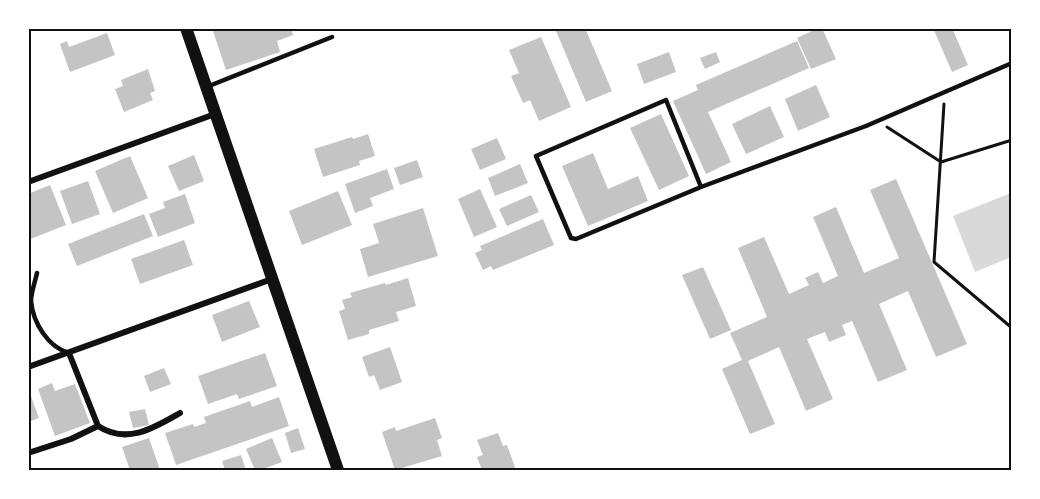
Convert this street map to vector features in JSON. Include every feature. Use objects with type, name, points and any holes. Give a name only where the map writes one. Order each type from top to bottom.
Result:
[{"type":"main road","points":[[186,28],[338,471]]},
{"type":"street","points":[[28,182],[215,114]]},
{"type":"street","points":[[28,367],[273,279]]},
{"type":"street","points":[[69,353],[98,426],[107,432],[135,435],[153,429],[180,413]]},
{"type":"street","points":[[28,453],[71,439],[98,426]]},
{"type":"lane","points":[[206,87],[332,37]]},
{"type":"lane","points":[[701,187],[666,100],[536,156],[573,239],[701,187],[878,121],[945,94],[1011,63]]},
{"type":"lane","points":[[37,273],[31,300],[41,329],[52,345],[69,353]]},
{"type":"path","points":[[945,94],[934,262],[1011,328]]},
{"type":"path","points":[[878,121],[941,162]]},
{"type":"path","points":[[941,162],[1011,140]]},
{"type":"shaded area","points":[[1011,193],[1011,257],[975,272],[953,216]]},
{"type":"building","points":[[212,28],[291,28],[293,35],[277,41],[280,52],[226,70]]},
{"type":"building","points":[[563,28],[585,28],[612,91],[586,102],[556,31]]},
{"type":"building","points":[[822,28],[836,59],[811,69],[797,38]]},
{"type":"building","points":[[933,28],[952,28],[968,65],[952,72]]},
{"type":"building","points":[[107,33],[115,55],[70,72],[60,44],[67,41],[69,47]]},
{"type":"building","points":[[541,37],[571,107],[539,121],[530,100],[523,103],[511,76],[519,73],[509,50]]},
{"type":"building","points":[[797,41],[809,68],[708,112],[731,162],[706,174],[673,101],[698,90],[696,85]]},
{"type":"building","points":[[669,52],[676,72],[644,84],[637,64]]},
{"type":"building","points":[[716,52],[720,62],[705,69],[700,58]]},
{"type":"building","points":[[148,69],[155,91],[150,93],[153,100],[124,112],[115,89],[123,86],[121,80]]},
{"type":"building","points":[[816,85],[830,117],[798,131],[785,99]]},
{"type":"building","points":[[770,106],[784,137],[746,154],[732,124]]},
{"type":"building","points":[[661,114],[689,176],[659,190],[630,128]]},
{"type":"building","points":[[368,134],[375,156],[359,161],[360,165],[323,177],[314,149]]},
{"type":"building","points":[[497,138],[506,159],[480,170],[471,149]]},
{"type":"building","points":[[593,153],[608,189],[638,176],[648,201],[588,226],[562,166]]},
{"type":"building","points":[[194,155],[204,181],[179,191],[168,166]]},
{"type":"building","points":[[130,156],[148,198],[113,213],[95,171]]},
{"type":"building","points":[[417,160],[423,177],[400,185],[394,168]]},
{"type":"building","points":[[520,164],[528,183],[495,196],[488,178]]},
{"type":"building","points":[[387,169],[394,189],[370,198],[373,206],[355,213],[345,184]]},
{"type":"building","points":[[896,179],[967,344],[936,357],[908,291],[879,304],[907,370],[878,382],[852,321],[842,325],[846,335],[829,342],[825,332],[807,339],[833,399],[806,411],[779,347],[748,361],[775,424],[750,434],[722,369],[742,360],[730,333],[767,317],[738,248],[764,237],[789,294],[809,285],[805,278],[818,272],[823,283],[838,276],[813,217],[836,207],[864,273],[899,258],[870,190]]},
{"type":"building","points":[[88,181],[100,214],[72,224],[60,191]]},
{"type":"building","points":[[50,185],[66,225],[28,240],[28,194]]},
{"type":"building","points":[[480,189],[497,227],[474,237],[458,199]]},
{"type":"building","points":[[338,191],[352,225],[302,245],[289,211]]},
{"type":"building","points":[[185,194],[195,223],[158,237],[149,214],[165,208],[163,202]]},
{"type":"building","points":[[531,195],[539,212],[507,226],[499,209]]},
{"type":"building","points":[[423,208],[438,256],[368,277],[360,249],[379,243],[373,224]]},
{"type":"building","points":[[144,214],[153,236],[77,266],[68,244]]},
{"type":"building","points":[[543,219],[554,245],[493,270],[491,266],[483,270],[475,253],[482,250],[480,246]]},
{"type":"building","points":[[184,240],[193,265],[140,284],[131,259]]},
{"type":"building","points":[[703,267],[731,330],[710,339],[682,275]]},
{"type":"building","points":[[408,278],[416,306],[396,312],[399,321],[369,330],[369,334],[348,340],[339,311],[345,309],[342,300],[352,297],[350,293]]},
{"type":"building","points":[[249,301],[260,327],[222,342],[212,315]]},
{"type":"building","points":[[390,347],[402,382],[380,390],[374,375],[369,377],[362,357]]},
{"type":"building","points":[[265,353],[277,386],[239,399],[237,394],[208,404],[198,376]]},
{"type":"building","points":[[164,368],[171,384],[150,392],[144,376]]},
{"type":"building","points":[[52,383],[55,391],[75,384],[90,423],[55,436],[38,389]]},
{"type":"building","points":[[28,392],[39,418],[28,422]]},
{"type":"building","points":[[279,397],[289,426],[176,465],[165,433],[193,424],[194,427],[206,423],[204,417],[250,401],[252,407]]},
{"type":"building","points":[[145,409],[149,425],[133,428],[129,412]]},
{"type":"building","points":[[435,418],[442,438],[437,440],[442,456],[395,470],[382,432],[395,427],[396,431]]},
{"type":"building","points":[[298,428],[305,449],[291,453],[285,433]]},
{"type":"building","points":[[498,433],[503,446],[507,445],[516,470],[482,470],[477,457],[483,455],[477,440]]},
{"type":"building","points":[[149,438],[160,470],[130,470],[122,447]]},
{"type":"building","points":[[272,438],[282,462],[255,470],[246,449]]},
{"type":"building","points":[[241,455],[246,470],[225,470],[222,461]]}]
